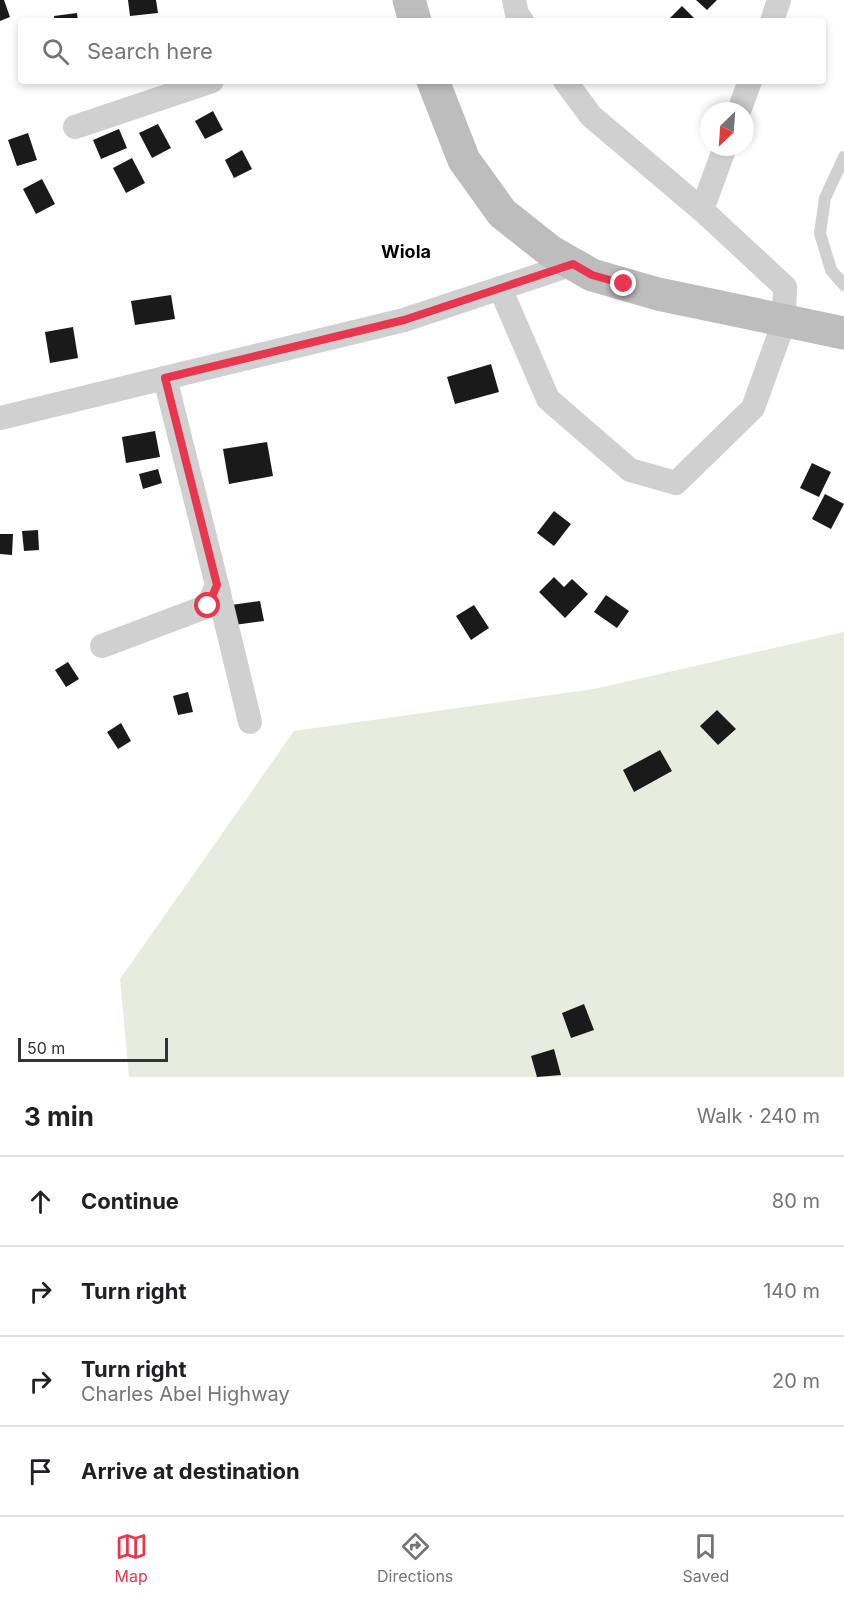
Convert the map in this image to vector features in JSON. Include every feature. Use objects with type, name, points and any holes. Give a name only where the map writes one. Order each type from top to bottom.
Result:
[{"type":"main road","points":[[409,0],[413,18]]},
{"type":"main road","points":[[434,84],[464,160],[502,213],[550,251],[592,275],[658,294],[844,333]]},
{"type":"street","points":[[513,0],[520,18]]},
{"type":"street","points":[[773,18],[779,0]]},
{"type":"street","points":[[75,127],[203,84]]},
{"type":"street","points":[[500,288],[548,399],[630,470],[676,483],[753,408],[784,322],[785,287],[702,210],[591,116],[567,84]]},
{"type":"street","points":[[742,102],[749,84]]},
{"type":"street","points":[[702,210],[722,156]]},
{"type":"street","points":[[0,418],[404,320],[573,264]]},
{"type":"street","points":[[165,378],[250,722]]},
{"type":"street","points":[[102,646],[208,606],[217,585]]},
{"type":"lane","points":[[844,158],[825,198],[820,233],[831,270],[844,285]]},
{"type":"shaded area","points":[[844,632],[844,1077],[129,1077],[120,979],[294,731],[594,689]]},
{"type":"building","points":[[0,0],[4,0],[10,17],[0,21]]},
{"type":"building","points":[[128,0],[156,0],[158,13],[130,16]]},
{"type":"building","points":[[696,0],[717,0],[707,10]]},
{"type":"building","points":[[682,6],[694,18],[670,18]]},
{"type":"building","points":[[77,13],[78,18],[54,18],[54,16]]},
{"type":"building","points":[[213,111],[223,130],[205,139],[195,121]]},
{"type":"building","points":[[158,124],[171,148],[152,158],[139,133]]},
{"type":"building","points":[[119,129],[127,148],[101,159],[93,140]]},
{"type":"building","points":[[28,133],[37,160],[17,166],[8,140]]},
{"type":"building","points":[[242,150],[252,169],[234,178],[225,160]]},
{"type":"building","points":[[132,158],[145,183],[126,193],[113,168]]},
{"type":"building","points":[[42,179],[55,204],[36,214],[23,189]]},
{"type":"building","points":[[171,295],[175,319],[135,325],[131,301]]},
{"type":"building","points":[[73,327],[78,358],[50,363],[45,332]]},
{"type":"building","points":[[491,364],[499,392],[455,404],[447,377]]},
{"type":"building","points":[[155,431],[160,457],[126,463],[122,437]]},
{"type":"building","points":[[267,442],[273,476],[229,484],[223,449]]},
{"type":"building","points":[[812,463],[831,472],[819,497],[800,488]]},
{"type":"building","points":[[158,469],[162,483],[143,489],[139,474]]},
{"type":"building","points":[[825,494],[844,504],[831,529],[812,519]]},
{"type":"building","points":[[554,511],[571,524],[554,546],[537,533]]},
{"type":"building","points":[[38,530],[39,550],[24,551],[22,531]]},
{"type":"building","points":[[0,534],[13,534],[12,555],[0,554]]},
{"type":"building","points":[[554,577],[564,587],[572,579],[588,594],[565,618],[539,592]]},
{"type":"building","points":[[606,595],[629,611],[617,628],[594,612]]},
{"type":"building","points":[[260,601],[264,621],[234,625],[231,605]]},
{"type":"building","points":[[474,605],[489,628],[471,640],[456,616]]},
{"type":"building","points":[[68,662],[79,679],[66,687],[55,670]]},
{"type":"building","points":[[188,692],[193,712],[178,715],[173,696]]},
{"type":"building","points":[[717,710],[736,729],[718,745],[700,726]]},
{"type":"building","points":[[121,723],[131,741],[118,749],[107,732]]},
{"type":"building","points":[[660,750],[672,771],[634,792],[623,770]]},
{"type":"building","points":[[584,1004],[594,1030],[571,1038],[562,1013]]},
{"type":"building","points":[[554,1049],[561,1075],[537,1077],[531,1056]]},
{"type":"district","name":"Wiola","points":[[406,251]]},
{"type":"route","points":[[208,606],[217,585],[165,378],[404,320],[573,264],[592,275],[624,284]]}]
